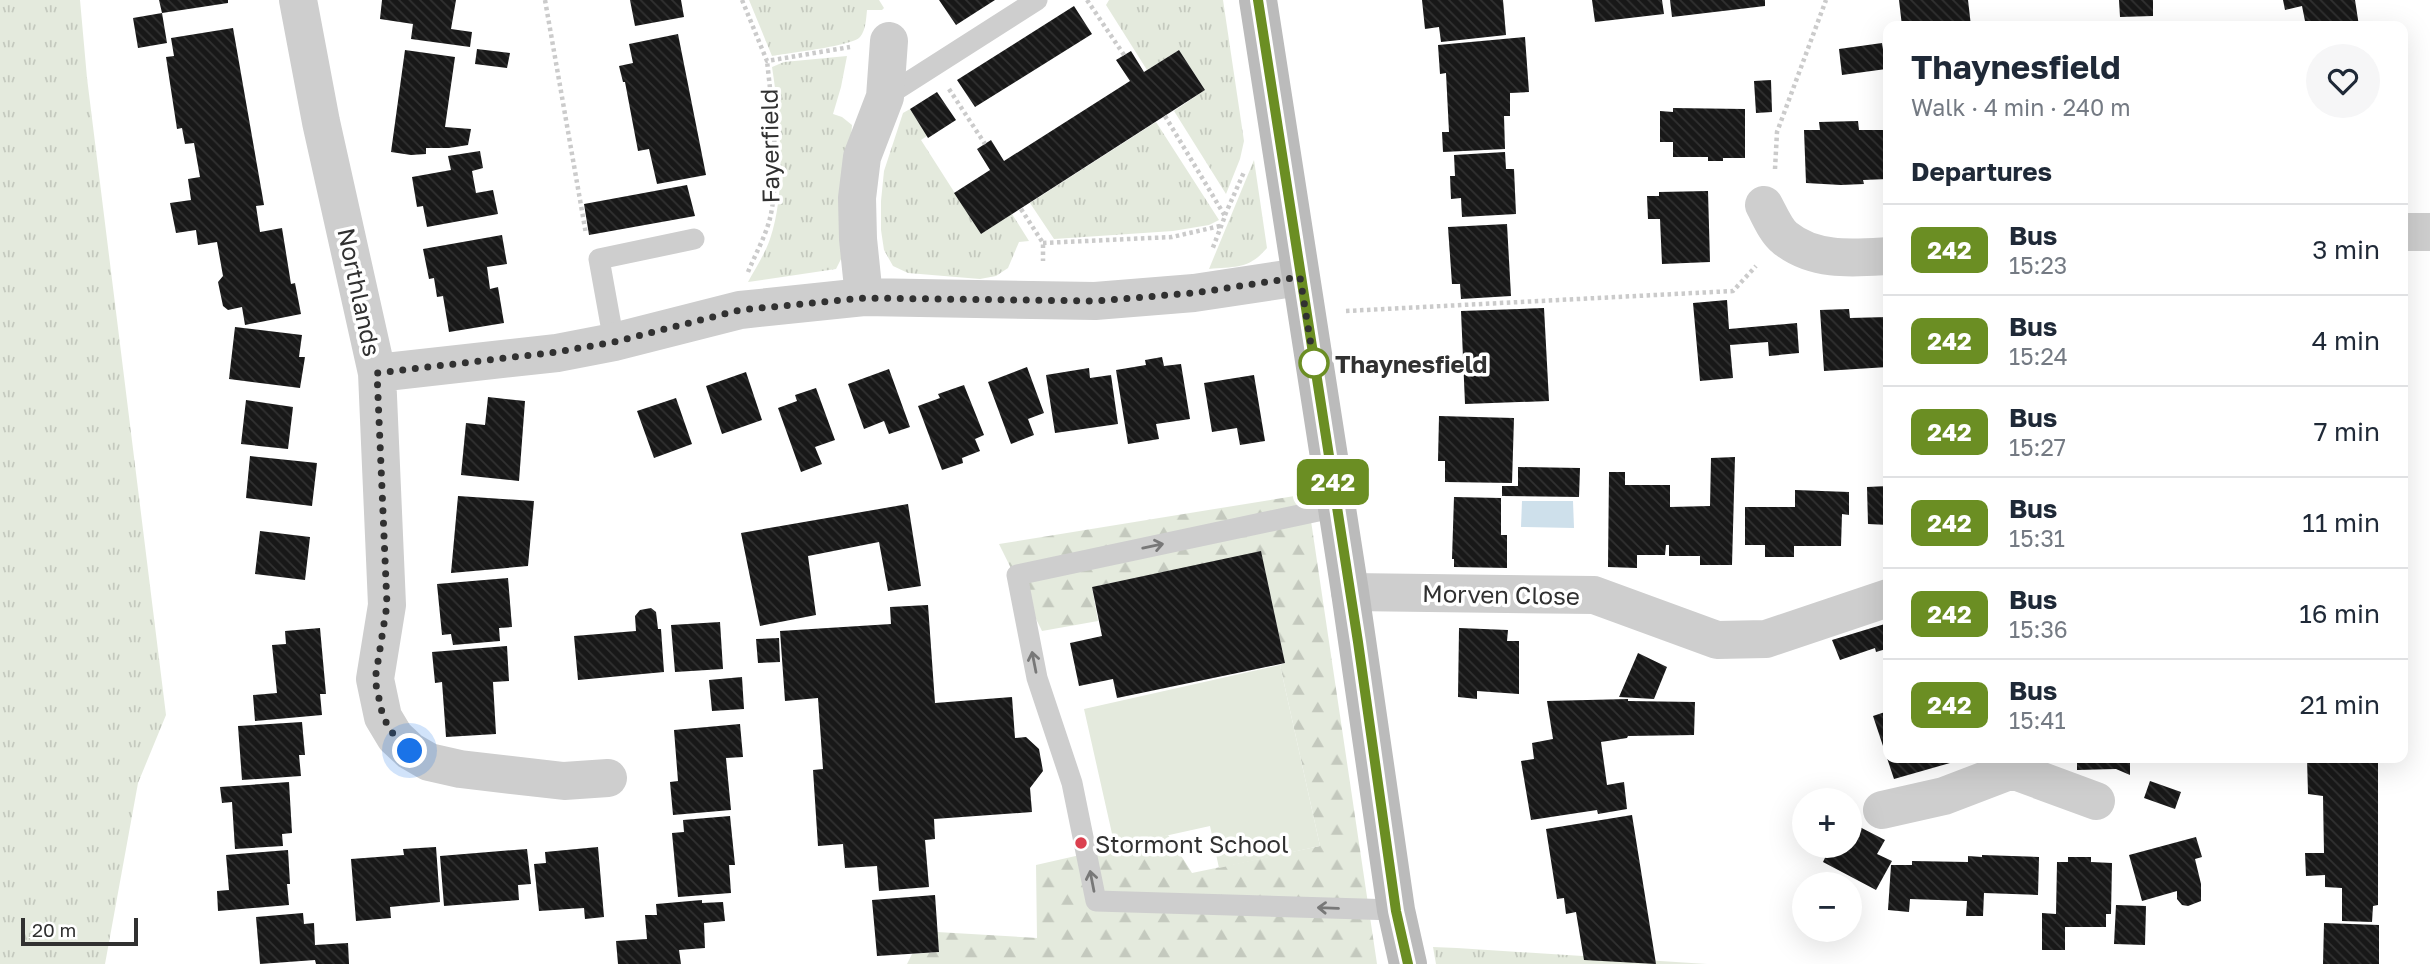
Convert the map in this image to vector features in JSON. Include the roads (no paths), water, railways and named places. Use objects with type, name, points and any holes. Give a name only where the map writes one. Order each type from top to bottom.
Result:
[{"type":"main road","points":[[1258,0],[1350,592],[1396,911],[1408,964]]},
{"type":"street","name":"Northlands","points":[[298,0],[321,122],[377,373],[387,605],[375,680],[383,717],[395,737],[410,751],[429,762],[460,769],[564,780],[608,778]]},
{"type":"street","points":[[864,298],[857,198],[862,157],[885,97],[890,41]]},
{"type":"street","points":[[1773,221],[1804,250],[1825,256],[1883,256]]},
{"type":"street","points":[[2408,232],[2430,232]]},
{"type":"street","points":[[377,373],[557,352],[614,342],[740,310],[864,298],[1095,301],[1194,293],[1300,277]]},
{"type":"street","name":"Morven Close","points":[[1350,592],[1594,595],[1717,640],[1766,639],[1883,600]]},
{"type":"street","points":[[1882,810],[1944,796],[2012,764],[2096,801]]},
{"type":"lane","points":[[885,97],[1037,0]]},
{"type":"lane","points":[[614,342],[598,259],[694,239]]},
{"type":"lane","points":[[1337,507],[1017,575],[1037,678],[1072,783],[1096,901],[1396,911]]},
{"type":"water","points":[[1522,501],[1573,501],[1574,528],[1521,527]]},
{"type":"place","name":"Thaynesfield","points":[[1314,363]]},
{"type":"place","name":"Stormont School","points":[[1081,843]]}]
